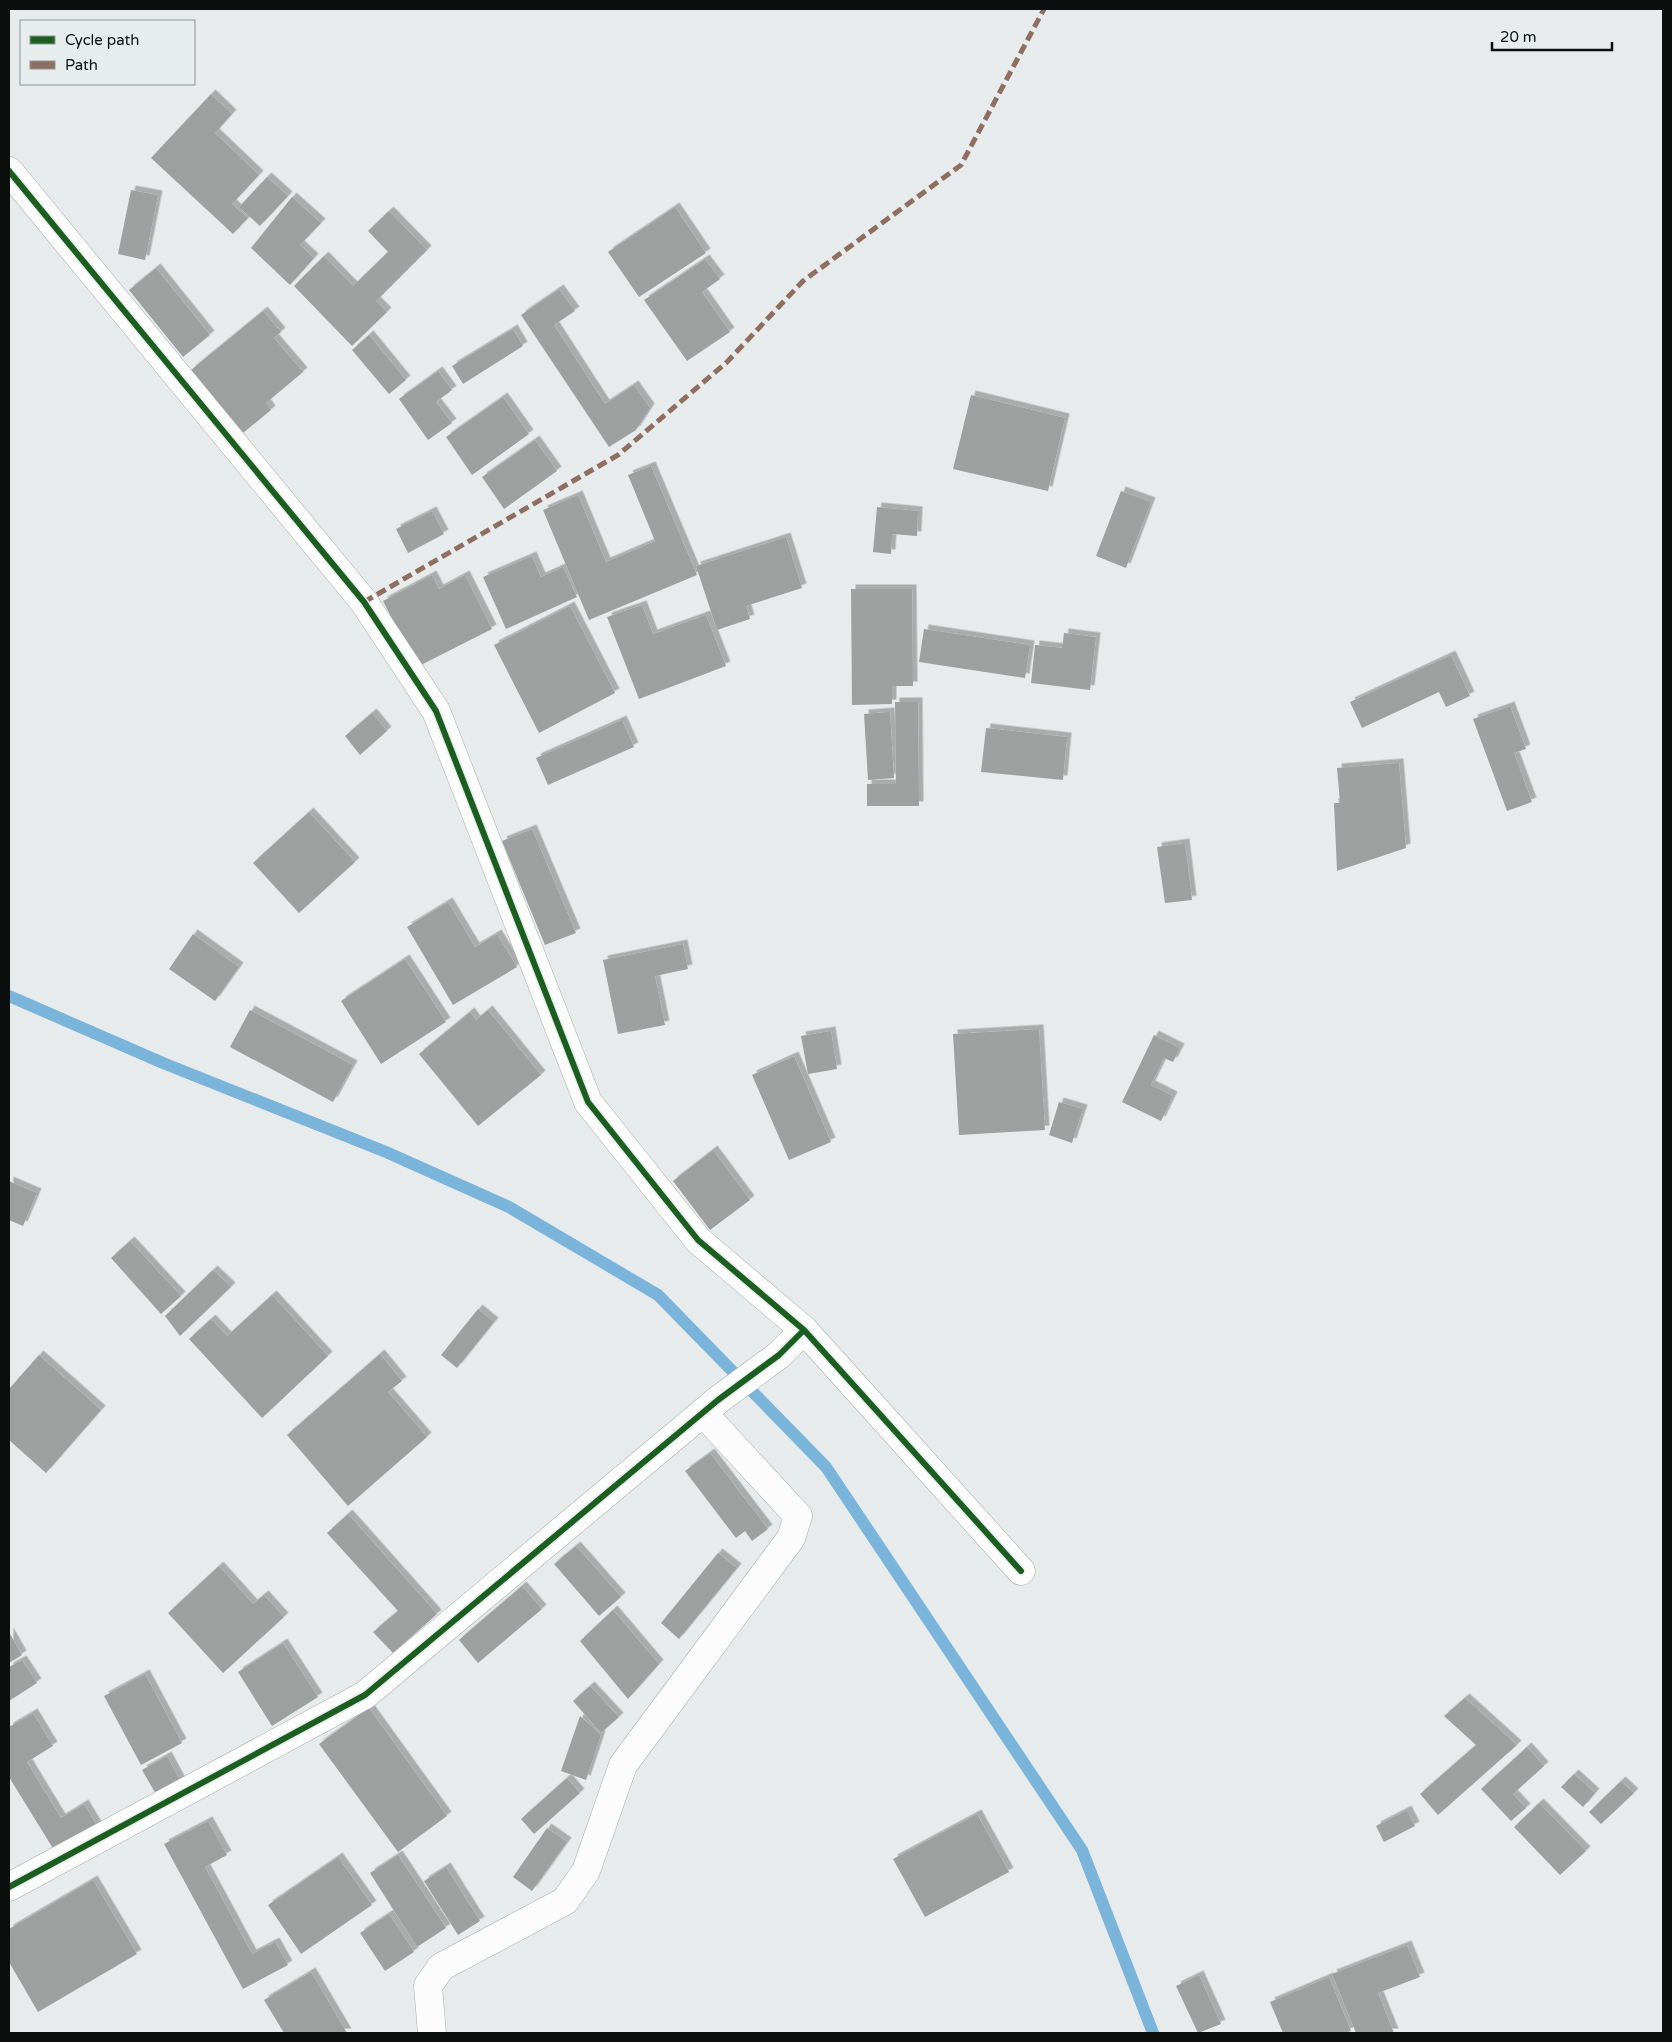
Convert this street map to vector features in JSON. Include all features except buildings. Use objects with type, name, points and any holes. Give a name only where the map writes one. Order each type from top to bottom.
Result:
[{"type":"street","points":[[9,171],[364,602],[436,711],[588,1102],[698,1240],[804,1330],[1021,1571]]},
{"type":"street","points":[[9,1887],[365,1695],[711,1407],[779,1355],[804,1330]]},
{"type":"street","points":[[432,2033],[428,1986],[441,1967],[565,1901],[586,1871],[622,1765],[791,1538],[798,1516],[711,1407]]},
{"type":"waterway","points":[[9,996],[163,1063],[386,1152],[509,1207],[658,1295],[826,1467],[1082,1850],[1153,2033]]},
{"type":"marked path","points":[[364,602],[618,455],[726,363],[803,281],[961,165],[1044,9]]},
{"type":"cycle path","points":[[9,171],[364,602],[436,711],[588,1102],[698,1240],[804,1330],[1021,1571]]},
{"type":"cycle path","points":[[9,1887],[365,1695],[718,1400],[779,1355],[804,1330]]}]
